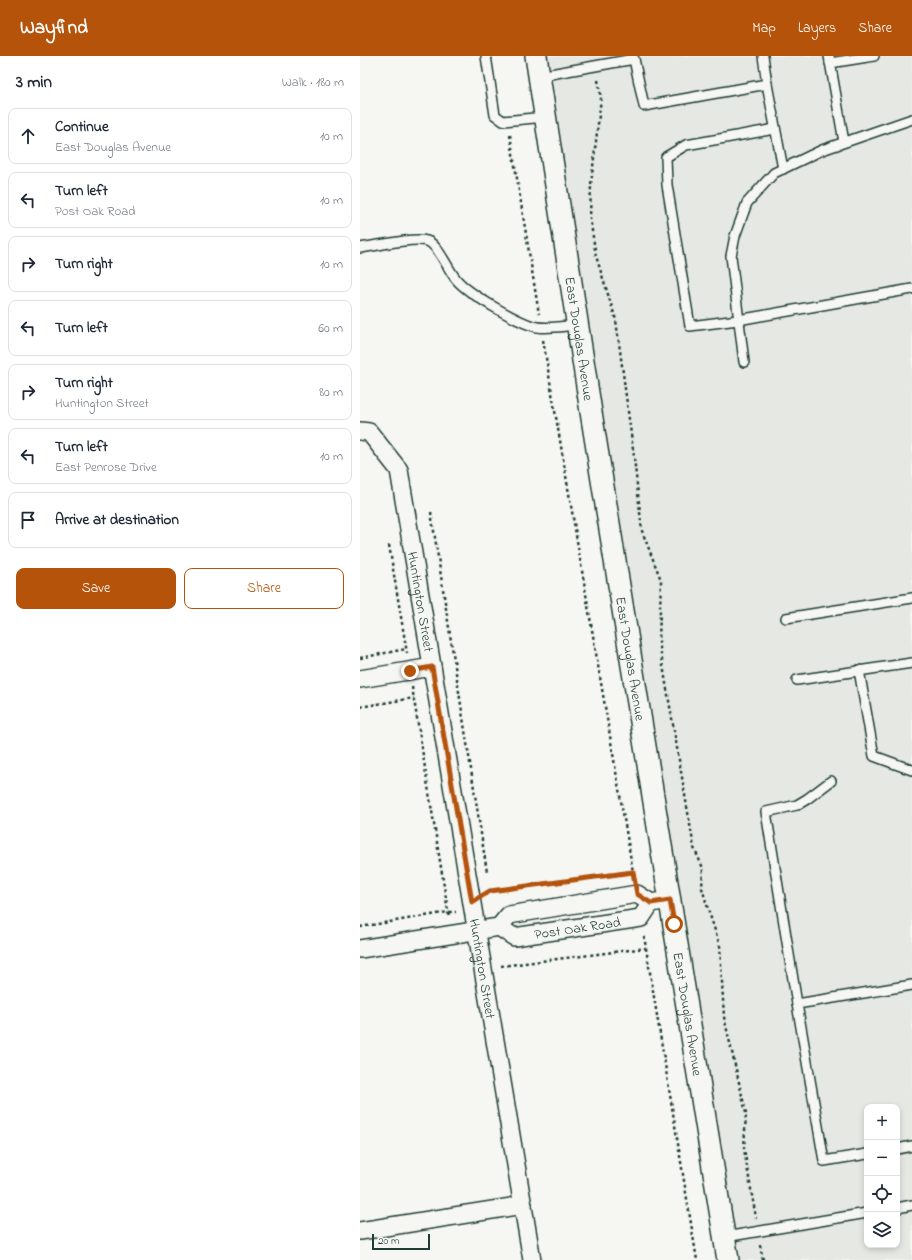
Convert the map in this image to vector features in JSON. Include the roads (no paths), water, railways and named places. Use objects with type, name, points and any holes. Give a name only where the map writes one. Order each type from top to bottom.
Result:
[{"type":"street","name":"East Douglas Avenue","points":[[537,66],[577,325],[661,902],[728,1260]]},
{"type":"street","name":"Huntington Street","points":[[360,431],[369,432],[399,470],[532,1260]]},
{"type":"street","points":[[360,679],[432,667]]},
{"type":"street","name":"Post Oak Road","points":[[360,949],[477,931],[497,927],[509,915],[637,894],[661,902]]},
{"type":"street","name":"Post Oak Road","points":[[497,927],[514,937],[641,918],[661,902]]},
{"type":"street","points":[[360,1231],[523,1205]]},
{"type":"lane","points":[[486,56],[495,115],[503,122],[545,117]]},
{"type":"lane","points":[[763,56],[783,169]]},
{"type":"lane","points":[[844,142],[830,60],[874,56]]},
{"type":"lane","points":[[537,66],[596,66],[634,57],[644,106],[768,84]]},
{"type":"lane","points":[[744,362],[730,256],[735,236],[747,203],[774,173],[822,150],[912,119]]},
{"type":"lane","points":[[775,129],[686,145],[666,157],[667,185],[690,326],[738,320],[912,288]]},
{"type":"lane","points":[[360,248],[411,240],[428,241],[436,248],[456,279],[469,292],[520,321],[541,327],[577,325]]},
{"type":"lane","points":[[786,618],[912,598]]},
{"type":"lane","points":[[797,680],[912,662]]},
{"type":"lane","points":[[859,670],[874,756],[912,770]]},
{"type":"lane","points":[[831,781],[797,805],[766,812],[824,1161],[864,1154]]},
{"type":"lane","points":[[797,1004],[912,986]]},
{"type":"lane","points":[[900,1148],[912,1146]]},
{"type":"lane","points":[[900,1207],[912,1205]]},
{"type":"lane","points":[[724,1237],[864,1213]]}]
